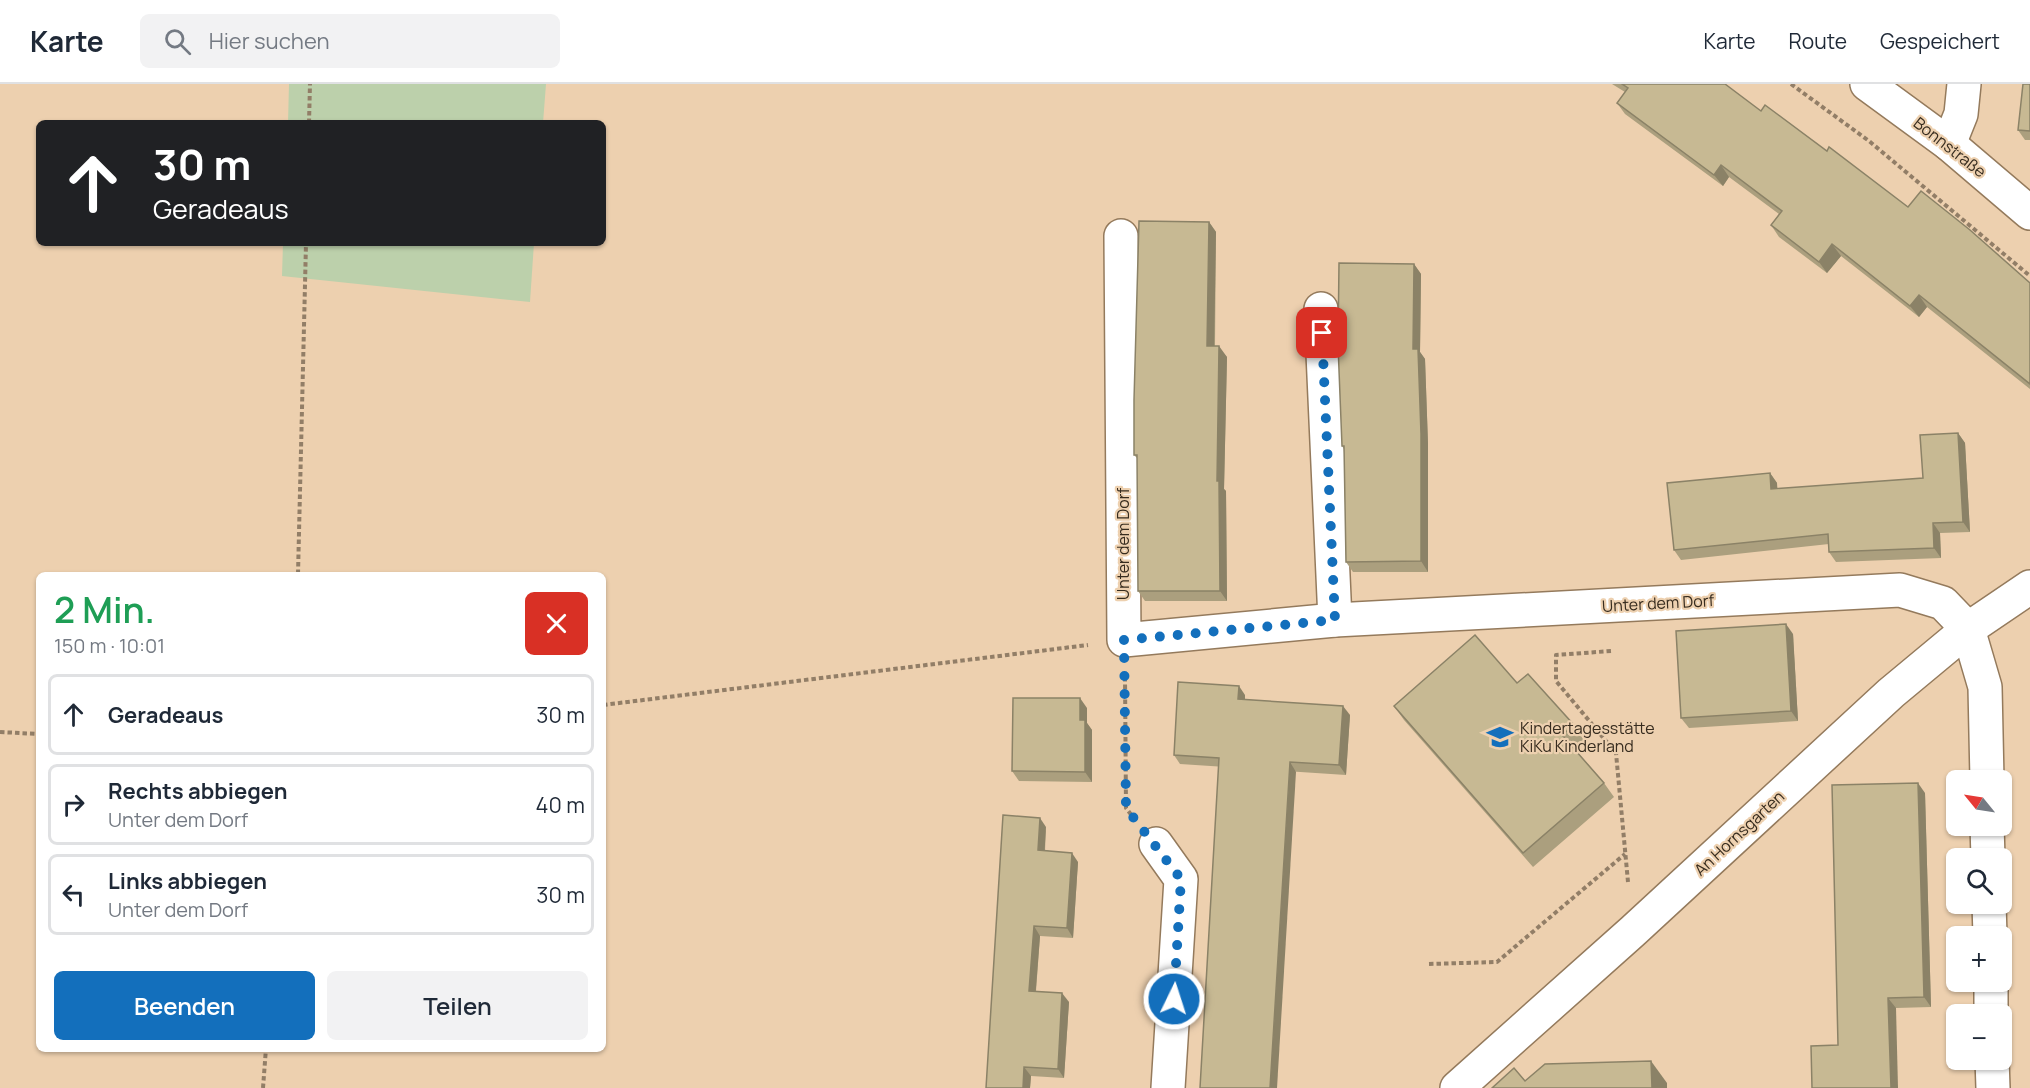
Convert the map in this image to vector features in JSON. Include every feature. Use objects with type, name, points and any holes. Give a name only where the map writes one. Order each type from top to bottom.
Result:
[{"type":"street","name":"Bonnstraße","points":[[1867,84],[1949,144],[2030,213]]},
{"type":"street","points":[[1949,144],[1961,114],[1964,84]]},
{"type":"street","name":"Unter dem Dorf","points":[[1121,236],[1124,640],[1335,620],[1900,590],[1943,603],[1968,629]]},
{"type":"street","points":[[1321,309],[1335,620]]},
{"type":"street","name":"An Hornsgarten","points":[[1457,1088],[1633,931],[1891,693],[1968,629],[2030,587]]},
{"type":"street","points":[[1968,629],[1985,687],[1987,770]]},
{"type":"street","points":[[1156,844],[1181,879],[1168,1088]]},
{"type":"street","points":[[1992,1070],[1993,1088]]},
{"type":"path","points":[[309,120],[310,84]]},
{"type":"path","points":[[1791,84],[1869,141],[2030,276]]},
{"type":"path","points":[[298,572],[306,246]]},
{"type":"path","points":[[606,705],[1124,640],[1126,808],[1156,844]]},
{"type":"path","points":[[1611,651],[1556,655],[1556,681],[1616,753],[1633,931]]},
{"type":"path","points":[[0,732],[36,734]]},
{"type":"path","points":[[1429,964],[1497,962],[1626,853]]},
{"type":"path","points":[[263,1088],[266,1052]]},
{"type":"green space","points":[[289,84],[546,84],[543,120],[288,120]]},
{"type":"green space","points":[[283,246],[534,246],[530,302],[282,276]]},
{"type":"building","points":[[1622,84],[1725,84],[1761,111],[1765,105],[1827,151],[1829,147],[1908,207],[1921,191],[1970,230],[2030,283],[2030,384],[1919,295],[1910,306],[1832,244],[1819,262],[1771,225],[1782,211],[1721,165],[1714,175],[1617,103],[1628,88]]},
{"type":"building","points":[[2023,84],[2030,84],[2030,131],[2018,130]]},
{"type":"building","points":[[1139,221],[1209,222],[1207,346],[1219,346],[1217,481],[1219,481],[1220,591],[1138,591],[1137,455],[1134,455],[1134,400]]},
{"type":"building","points":[[1339,263],[1414,264],[1413,349],[1418,349],[1421,561],[1346,562],[1344,446],[1342,446],[1338,345]]},
{"type":"building","points":[[1958,433],[1963,522],[1933,523],[1934,548],[1829,552],[1828,534],[1674,550],[1667,483],[1770,473],[1771,489],[1923,478],[1920,435]]},
{"type":"building","points":[[1786,624],[1791,711],[1681,718],[1676,631]]},
{"type":"building","points":[[1475,635],[1517,683],[1528,674],[1574,725],[1562,735],[1604,783],[1523,853],[1394,706]]},
{"type":"building","points":[[1178,682],[1239,686],[1238,699],[1343,706],[1339,765],[1290,762],[1270,1088],[1200,1088],[1219,758],[1174,755]]},
{"type":"building","points":[[1013,698],[1080,698],[1080,720],[1085,720],[1085,772],[1012,771]]},
{"type":"building","points":[[1918,783],[1924,997],[1888,998],[1891,1088],[1812,1088],[1811,1046],[1838,1045],[1832,785]]},
{"type":"building","points":[[1003,815],[1040,818],[1038,850],[1072,853],[1067,928],[1034,926],[1029,991],[1062,993],[1058,1069],[1024,1067],[1023,1088],[986,1088]]},
{"type":"building","points":[[1651,1061],[1652,1088],[1492,1088],[1514,1068],[1525,1081],[1545,1064]]},
{"type":"place","name":"Kindertagesstätte KiKu Kinderland","points":[[1500,737]]},
{"type":"route","points":[[1174,999],[1181,879],[1126,808],[1124,640],[1335,620],[1322,333]]}]
